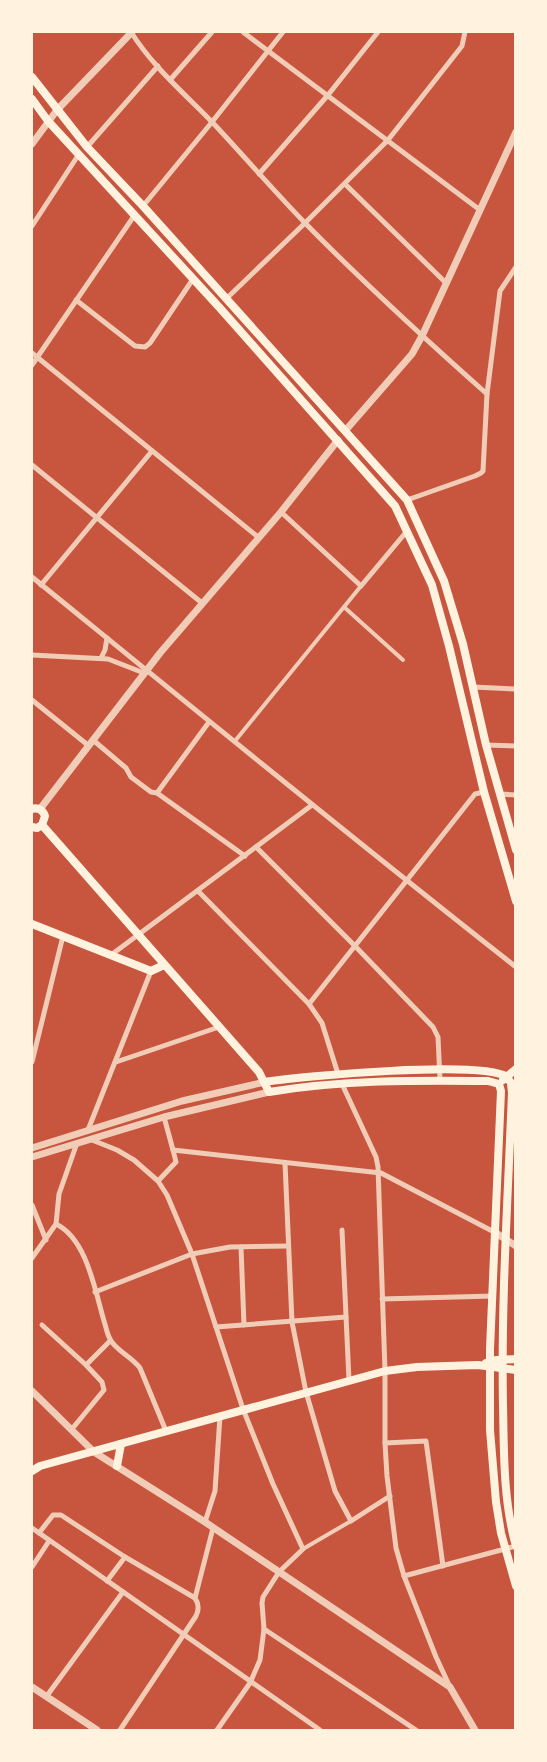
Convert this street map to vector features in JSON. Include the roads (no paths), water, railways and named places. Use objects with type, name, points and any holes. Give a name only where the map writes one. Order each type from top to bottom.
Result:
[{"type":"main road","points":[[32,77],[87,147],[407,500],[444,581],[463,644],[486,745],[516,850]]},
{"type":"main road","points":[[32,99],[48,121],[193,279],[395,506],[432,585],[484,792],[516,901]]},
{"type":"main road","points":[[338,440],[345,431]]},
{"type":"main road","points":[[32,827],[37,828],[42,825],[45,816],[36,809]]},
{"type":"main road","points":[[42,825],[259,1072],[269,1092],[342,1084],[440,1080],[488,1081],[499,1084]]},
{"type":"main road","points":[[32,924],[151,971],[164,964]]},
{"type":"main road","points":[[499,1084],[516,1069]]},
{"type":"main road","points":[[265,1082],[338,1074],[440,1070],[491,1071],[507,1077],[511,1083],[512,1174],[502,1369],[504,1462],[516,1546]]},
{"type":"main road","points":[[499,1084],[501,1091],[490,1365],[490,1430],[499,1526],[516,1586]]},
{"type":"main road","points":[[490,1365],[502,1359],[516,1359]]},
{"type":"main road","points":[[32,1471],[243,1409],[385,1371],[417,1367],[482,1365],[516,1370]]},
{"type":"main road","points":[[117,1466],[121,1444]]},
{"type":"street","points":[[32,144],[48,121],[132,32],[146,53],[170,80],[212,122],[305,224],[422,336],[487,394]]},
{"type":"street","points":[[170,80],[212,32]]},
{"type":"street","points":[[243,32],[480,210]]},
{"type":"street","points":[[143,207],[283,32]]},
{"type":"street","points":[[259,174],[328,95],[378,32]]},
{"type":"street","points":[[226,299],[305,224],[387,140],[462,46],[465,32]]},
{"type":"street","points":[[87,147],[158,66]]},
{"type":"street","points":[[345,431],[412,354],[516,132]]},
{"type":"street","points":[[32,226],[79,154]]},
{"type":"street","points":[[345,184],[445,282]]},
{"type":"street","points":[[32,365],[34,355],[76,300],[134,216]]},
{"type":"street","points":[[407,500],[482,473],[487,394],[500,291],[516,267]]},
{"type":"street","points":[[76,300],[135,346],[145,347],[193,279]]},
{"type":"street","points":[[34,355],[258,537]]},
{"type":"street","points":[[36,809],[91,743],[145,671],[281,512],[338,440]]},
{"type":"street","points":[[41,585],[152,451]]},
{"type":"street","points":[[32,465],[202,603]]},
{"type":"street","points":[[281,512],[361,586]]},
{"type":"street","points":[[235,741],[407,531]]},
{"type":"street","points":[[32,578],[312,806],[516,967]]},
{"type":"street","points":[[344,607],[403,660]]},
{"type":"street","points":[[100,658],[105,650],[106,638]]},
{"type":"street","points":[[32,655],[100,658],[145,671]]},
{"type":"street","points":[[458,686],[516,689]]},
{"type":"street","points":[[32,700],[126,768],[131,777],[151,792],[157,793],[245,856]]},
{"type":"street","points":[[157,793],[209,722]]},
{"type":"street","points":[[486,745],[516,747]]},
{"type":"street","points":[[309,1004],[475,794],[484,792]]},
{"type":"street","points":[[500,794],[516,795]]},
{"type":"street","points":[[111,955],[312,806]]},
{"type":"street","points":[[256,847],[435,1030],[438,1037],[440,1080]]},
{"type":"street","points":[[198,891],[309,1004],[322,1023],[338,1074]]},
{"type":"street","points":[[32,1062],[63,936]]},
{"type":"street","points":[[88,1130],[151,971]]},
{"type":"street","points":[[116,1062],[219,1027]]},
{"type":"street","points":[[32,1148],[199,1096],[265,1082]]},
{"type":"street","points":[[342,1084],[376,1157],[378,1172],[385,1371],[385,1443],[396,1548],[404,1576],[436,1658],[475,1731]]},
{"type":"street","points":[[32,1157],[164,1117],[269,1092]]},
{"type":"street","points":[[158,1180],[176,1162],[164,1117]]},
{"type":"street","points":[[90,1139],[126,1154],[145,1168],[158,1180],[178,1218],[243,1409],[273,1484],[303,1549]]},
{"type":"street","points":[[32,1258],[56,1224],[59,1194],[77,1143]]},
{"type":"street","points":[[173,1150],[378,1172],[496,1233],[516,1246]]},
{"type":"street","points":[[285,1163],[291,1322],[306,1392],[336,1495],[351,1521]]},
{"type":"street","points":[[32,1205],[46,1240]]},
{"type":"street","points":[[56,1224],[72,1235],[79,1246],[110,1341],[140,1368],[166,1431]]},
{"type":"street","points":[[342,1230],[349,1380]]},
{"type":"street","points":[[95,1292],[192,1254],[230,1247],[288,1246]]},
{"type":"street","points":[[241,1247],[244,1325]]},
{"type":"street","points":[[382,1299],[493,1296]]},
{"type":"street","points":[[216,1327],[346,1317]]},
{"type":"street","points":[[42,1324],[102,1382],[104,1390],[72,1429]]},
{"type":"street","points":[[86,1365],[110,1341]]},
{"type":"street","points":[[32,1391],[94,1452],[205,1522],[450,1687]]},
{"type":"street","points":[[205,1522],[215,1491],[220,1416]]},
{"type":"street","points":[[385,1443],[426,1441],[443,1566]]},
{"type":"street","points":[[217,1731],[250,1683],[260,1660],[264,1629],[262,1599],[279,1572],[303,1549],[390,1496]]},
{"type":"street","points":[[39,1533],[50,1518],[57,1514],[61,1515],[125,1557],[195,1598],[198,1604],[198,1612],[120,1731]]},
{"type":"street","points":[[499,1526],[513,1523]]},
{"type":"street","points":[[32,1528],[320,1731]]},
{"type":"street","points":[[195,1598],[213,1528]]},
{"type":"street","points":[[32,1567],[50,1541]]},
{"type":"street","points":[[404,1576],[516,1546]]},
{"type":"street","points":[[107,1581],[125,1557]]},
{"type":"street","points":[[46,1697],[123,1592]]},
{"type":"street","points":[[264,1629],[416,1731]]},
{"type":"street","points":[[32,1687],[97,1731]]}]
